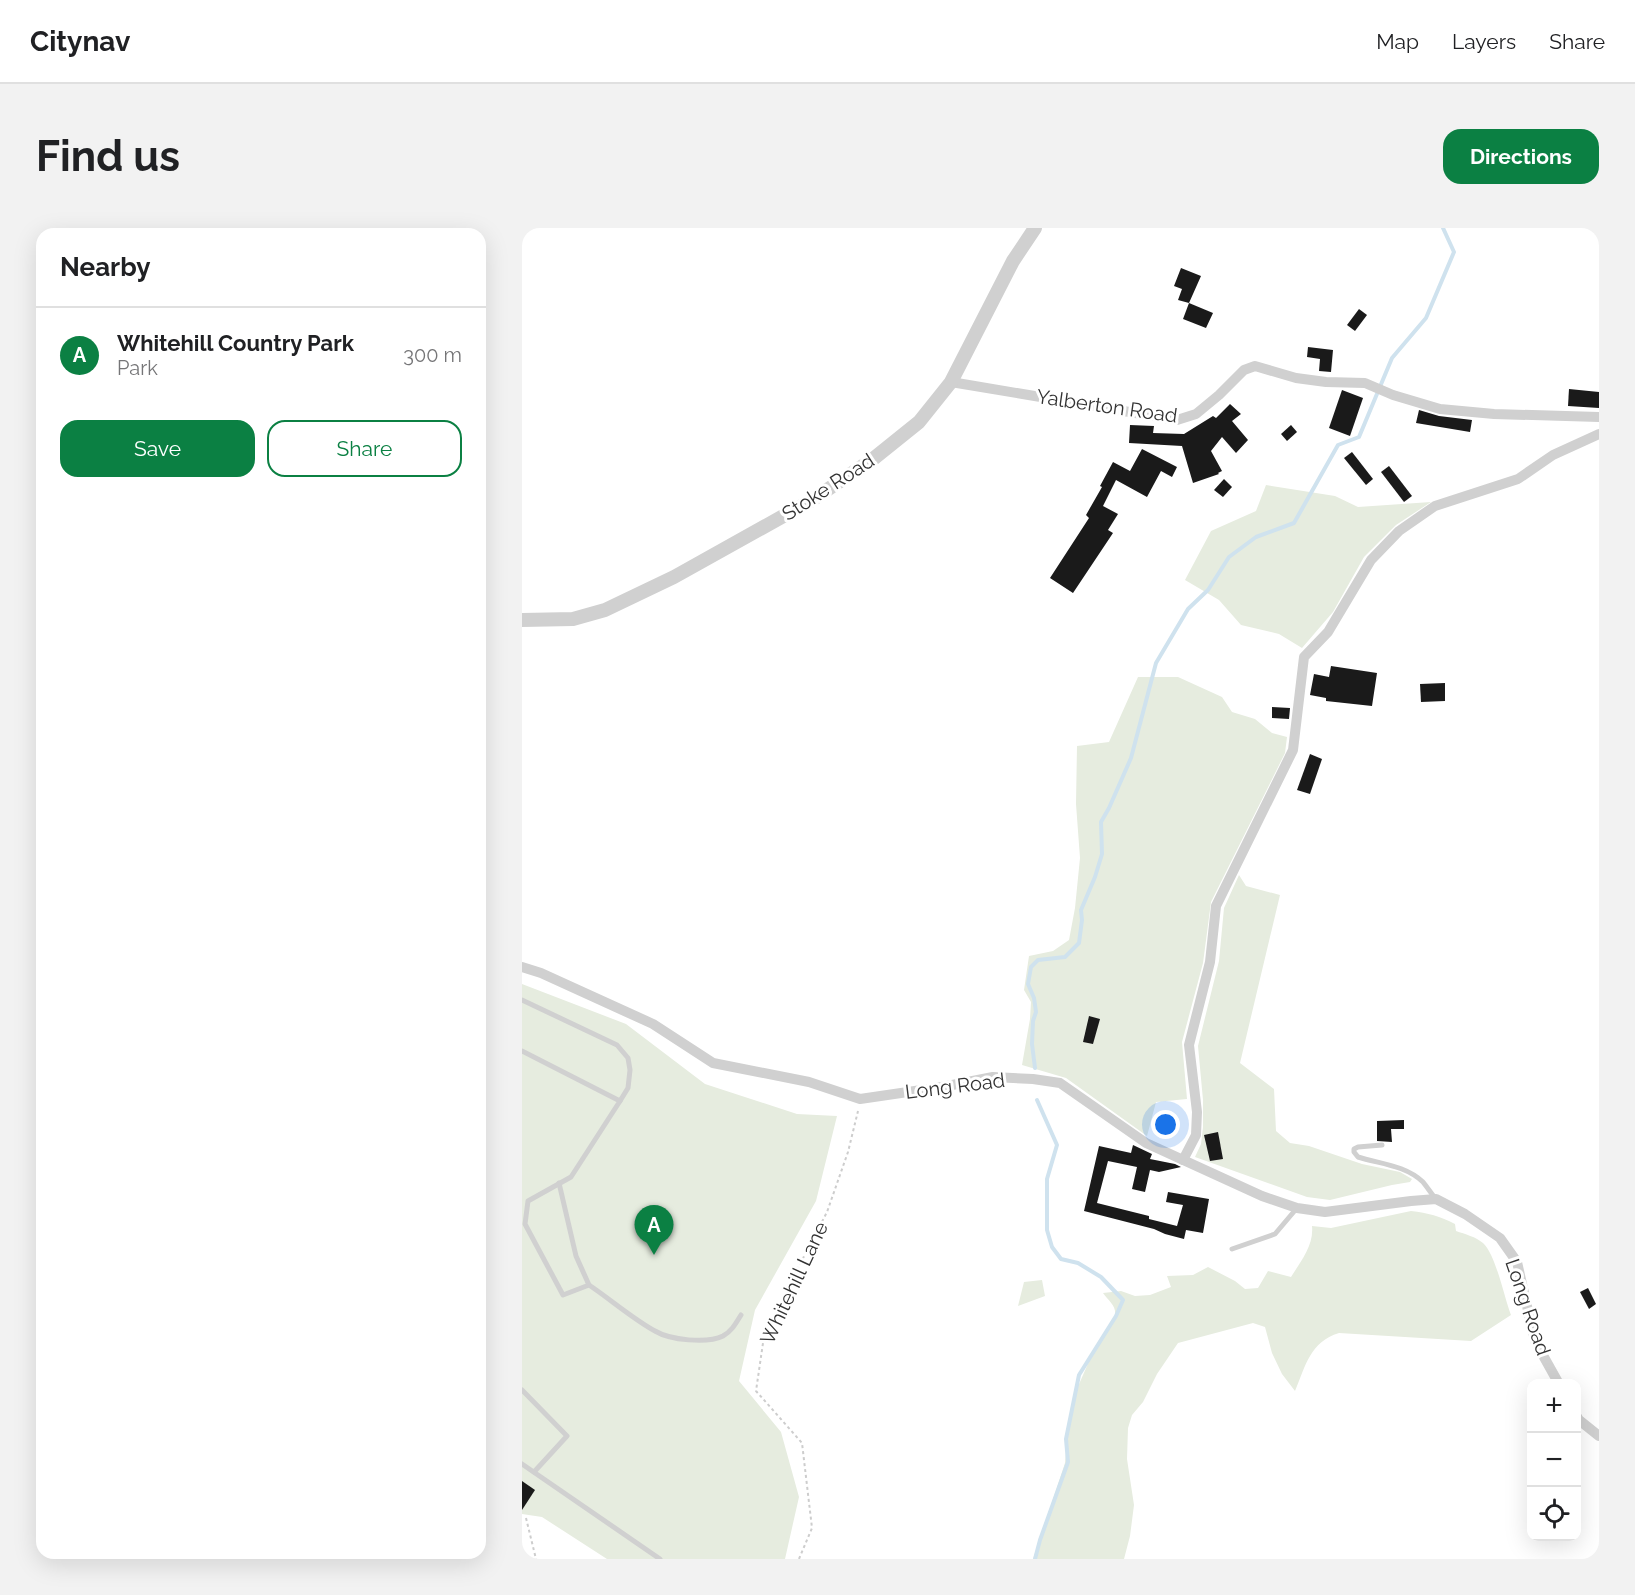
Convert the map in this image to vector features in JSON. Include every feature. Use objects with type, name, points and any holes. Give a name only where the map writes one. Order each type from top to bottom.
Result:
[{"type":"street","name":"Stoke Road","points":[[522,620],[573,619],[605,609],[674,577],[812,500],[873,459],[919,422],[951,382],[1013,261],[1035,228]]},
{"type":"street","name":"Yalberton Road","points":[[951,382],[1177,420],[1196,414],[1244,370],[1255,366],[1296,378],[1326,382],[1365,382],[1393,395],[1440,409],[1494,414],[1599,417]]},
{"type":"street","points":[[1183,1160],[1196,1135],[1197,1112],[1190,1045],[1210,962],[1216,906],[1293,750],[1304,657],[1328,632],[1371,560],[1399,531],[1435,506],[1518,479],[1552,455],[1599,434]]},
{"type":"street","name":"Long Road","points":[[522,967],[541,973],[653,1024],[713,1063],[809,1082],[860,1099],[993,1077],[1060,1083],[1146,1143],[1262,1196],[1297,1208],[1325,1212],[1411,1200],[1436,1199],[1465,1214],[1500,1238],[1517,1262],[1535,1341],[1557,1379]]},
{"type":"street","points":[[1581,1422],[1599,1436]]},
{"type":"lane","points":[[522,1000],[617,1045],[628,1058],[630,1070],[628,1088],[571,1177],[528,1200],[525,1224],[563,1295],[590,1285]]},
{"type":"lane","points":[[522,1051],[620,1101]]},
{"type":"lane","points":[[1382,1145],[1358,1147],[1354,1149],[1354,1152],[1358,1157],[1400,1168],[1410,1173],[1423,1182],[1436,1199]]},
{"type":"lane","points":[[559,1183],[576,1256],[590,1285],[656,1332],[677,1338],[694,1340],[724,1336],[734,1328],[741,1315]]},
{"type":"lane","points":[[1232,1249],[1275,1234],[1297,1208]]},
{"type":"lane","points":[[522,1390],[567,1436],[534,1472]]},
{"type":"lane","points":[[522,1464],[660,1559]]},
{"type":"path","name":"Whitehill Lane","points":[[799,1559],[812,1528],[802,1443],[756,1391],[763,1342],[783,1297],[827,1212],[848,1152],[860,1099]]},
{"type":"path","points":[[526,1518],[536,1559]]},
{"type":"shaded area","points":[[1266,485],[1335,496],[1358,507],[1431,502],[1396,525],[1364,557],[1333,612],[1302,648],[1279,634],[1241,625],[1219,600],[1185,580],[1211,531],[1256,511]]},
{"type":"shaded area","points":[[1138,677],[1178,677],[1222,697],[1232,712],[1255,719],[1272,733],[1287,737],[1285,753],[1211,902],[1203,963],[1182,1042],[1187,1099],[1156,1102],[1147,1136],[1066,1078],[1022,1065],[1030,1019],[1031,1002],[1024,990],[1029,956],[1053,951],[1069,940],[1075,908],[1080,858],[1076,804],[1077,746],[1109,742]]},
{"type":"shaded area","points":[[1239,875],[1246,886],[1280,895],[1240,1063],[1274,1089],[1276,1131],[1290,1143],[1309,1146],[1362,1164],[1400,1172],[1412,1179],[1410,1182],[1330,1200],[1307,1197],[1195,1157],[1201,1144],[1203,1127],[1198,1046],[1219,961],[1224,908]]},
{"type":"shaded area","points":[[522,984],[626,1024],[705,1084],[797,1114],[837,1116],[816,1201],[755,1310],[739,1381],[781,1432],[799,1497],[785,1559],[607,1559],[542,1517],[522,1514]]},
{"type":"shaded area","points":[[1411,1211],[1434,1215],[1450,1221],[1455,1224],[1456,1231],[1474,1237],[1483,1243],[1496,1266],[1511,1315],[1471,1341],[1339,1333],[1321,1342],[1315,1348],[1295,1391],[1282,1374],[1272,1353],[1265,1327],[1253,1323],[1178,1343],[1157,1374],[1143,1402],[1132,1415],[1128,1428],[1127,1459],[1134,1505],[1124,1559],[1033,1559],[1065,1463],[1068,1427],[1076,1391],[1090,1359],[1115,1318],[1114,1307],[1103,1293],[1121,1291],[1135,1296],[1150,1295],[1171,1287],[1167,1276],[1193,1275],[1208,1267],[1245,1289],[1258,1288],[1268,1271],[1291,1277],[1309,1246],[1312,1226],[1331,1228]]},
{"type":"shaded area","points":[[1042,1280],[1045,1296],[1018,1306],[1024,1282]]},
{"type":"building","points":[[1181,268],[1201,276],[1189,303],[1178,300],[1182,289],[1174,286]]},
{"type":"building","points":[[1189,303],[1213,313],[1206,328],[1183,319]]},
{"type":"building","points":[[1359,309],[1367,315],[1355,331],[1347,325]]},
{"type":"building","points":[[1308,347],[1333,350],[1331,372],[1319,371],[1320,359],[1307,357]]},
{"type":"building","points":[[1569,389],[1599,392],[1599,408],[1568,406]]},
{"type":"building","points":[[1342,390],[1363,398],[1350,436],[1329,428]]},
{"type":"building","points":[[1230,404],[1241,414],[1232,421],[1248,440],[1236,453],[1222,437],[1211,451],[1222,471],[1219,474],[1193,483],[1182,446],[1129,443],[1130,425],[1154,426],[1153,433],[1184,434],[1213,416],[1216,418]]},
{"type":"building","points":[[1419,410],[1439,416],[1472,420],[1470,432],[1416,423]]},
{"type":"building","points":[[1291,425],[1297,432],[1287,441],[1281,434]]},
{"type":"building","points":[[1142,449],[1177,467],[1172,477],[1161,471],[1147,497],[1116,480],[1103,506],[1118,514],[1108,530],[1113,533],[1073,593],[1050,578],[1089,518],[1086,515],[1113,462],[1130,471]]},
{"type":"building","points":[[1352,452],[1373,479],[1366,485],[1344,458]]},
{"type":"building","points":[[1389,466],[1412,496],[1404,502],[1381,472]]},
{"type":"building","points":[[1224,479],[1232,487],[1223,497],[1214,490]]},
{"type":"building","points":[[1331,666],[1377,673],[1372,706],[1326,701],[1326,698],[1310,695],[1314,674],[1329,677]]},
{"type":"building","points":[[1445,683],[1445,701],[1421,702],[1420,684]]},
{"type":"building","points":[[1272,707],[1290,708],[1289,719],[1272,718]]},
{"type":"building","points":[[1310,754],[1322,759],[1310,794],[1297,790]]},
{"type":"building","points":[[1089,1016],[1100,1019],[1093,1044],[1083,1042]]},
{"type":"building","points":[[1404,1120],[1404,1129],[1391,1129],[1392,1142],[1377,1141],[1377,1121]]},
{"type":"building","points":[[1218,1132],[1223,1159],[1210,1161],[1204,1135]]},
{"type":"building","points":[[1133,1145],[1152,1154],[1150,1159],[1181,1167],[1159,1172],[1150,1170],[1145,1192],[1132,1189],[1137,1167],[1108,1161],[1097,1203],[1149,1216],[1149,1219],[1177,1226],[1183,1205],[1166,1202],[1168,1192],[1209,1199],[1203,1233],[1186,1230],[1184,1239],[1084,1211],[1099,1146],[1131,1153]]},
{"type":"building","points":[[1588,1288],[1596,1304],[1589,1309],[1580,1292]]},
{"type":"building","points":[[522,1481],[535,1490],[522,1510]]},
{"type":"waterway","points":[[1035,1068],[1032,1044],[1033,1021],[1036,1012],[1034,998],[1028,984],[1031,967],[1038,960],[1065,957],[1079,943],[1081,910],[1102,854],[1101,822],[1131,758],[1156,663],[1188,609],[1208,590],[1229,557],[1256,537],[1294,523],[1338,445],[1359,437],[1392,358],[1426,318],[1454,252],[1443,228]]},
{"type":"waterway","points":[[1035,1559],[1068,1462],[1066,1439],[1079,1375],[1116,1316],[1123,1300],[1101,1277],[1078,1263],[1061,1259],[1052,1247],[1047,1230],[1047,1179],[1057,1145],[1037,1100]]},
{"type":"place","name":"Whitehill Country Park","points":[[654,1255]]}]
